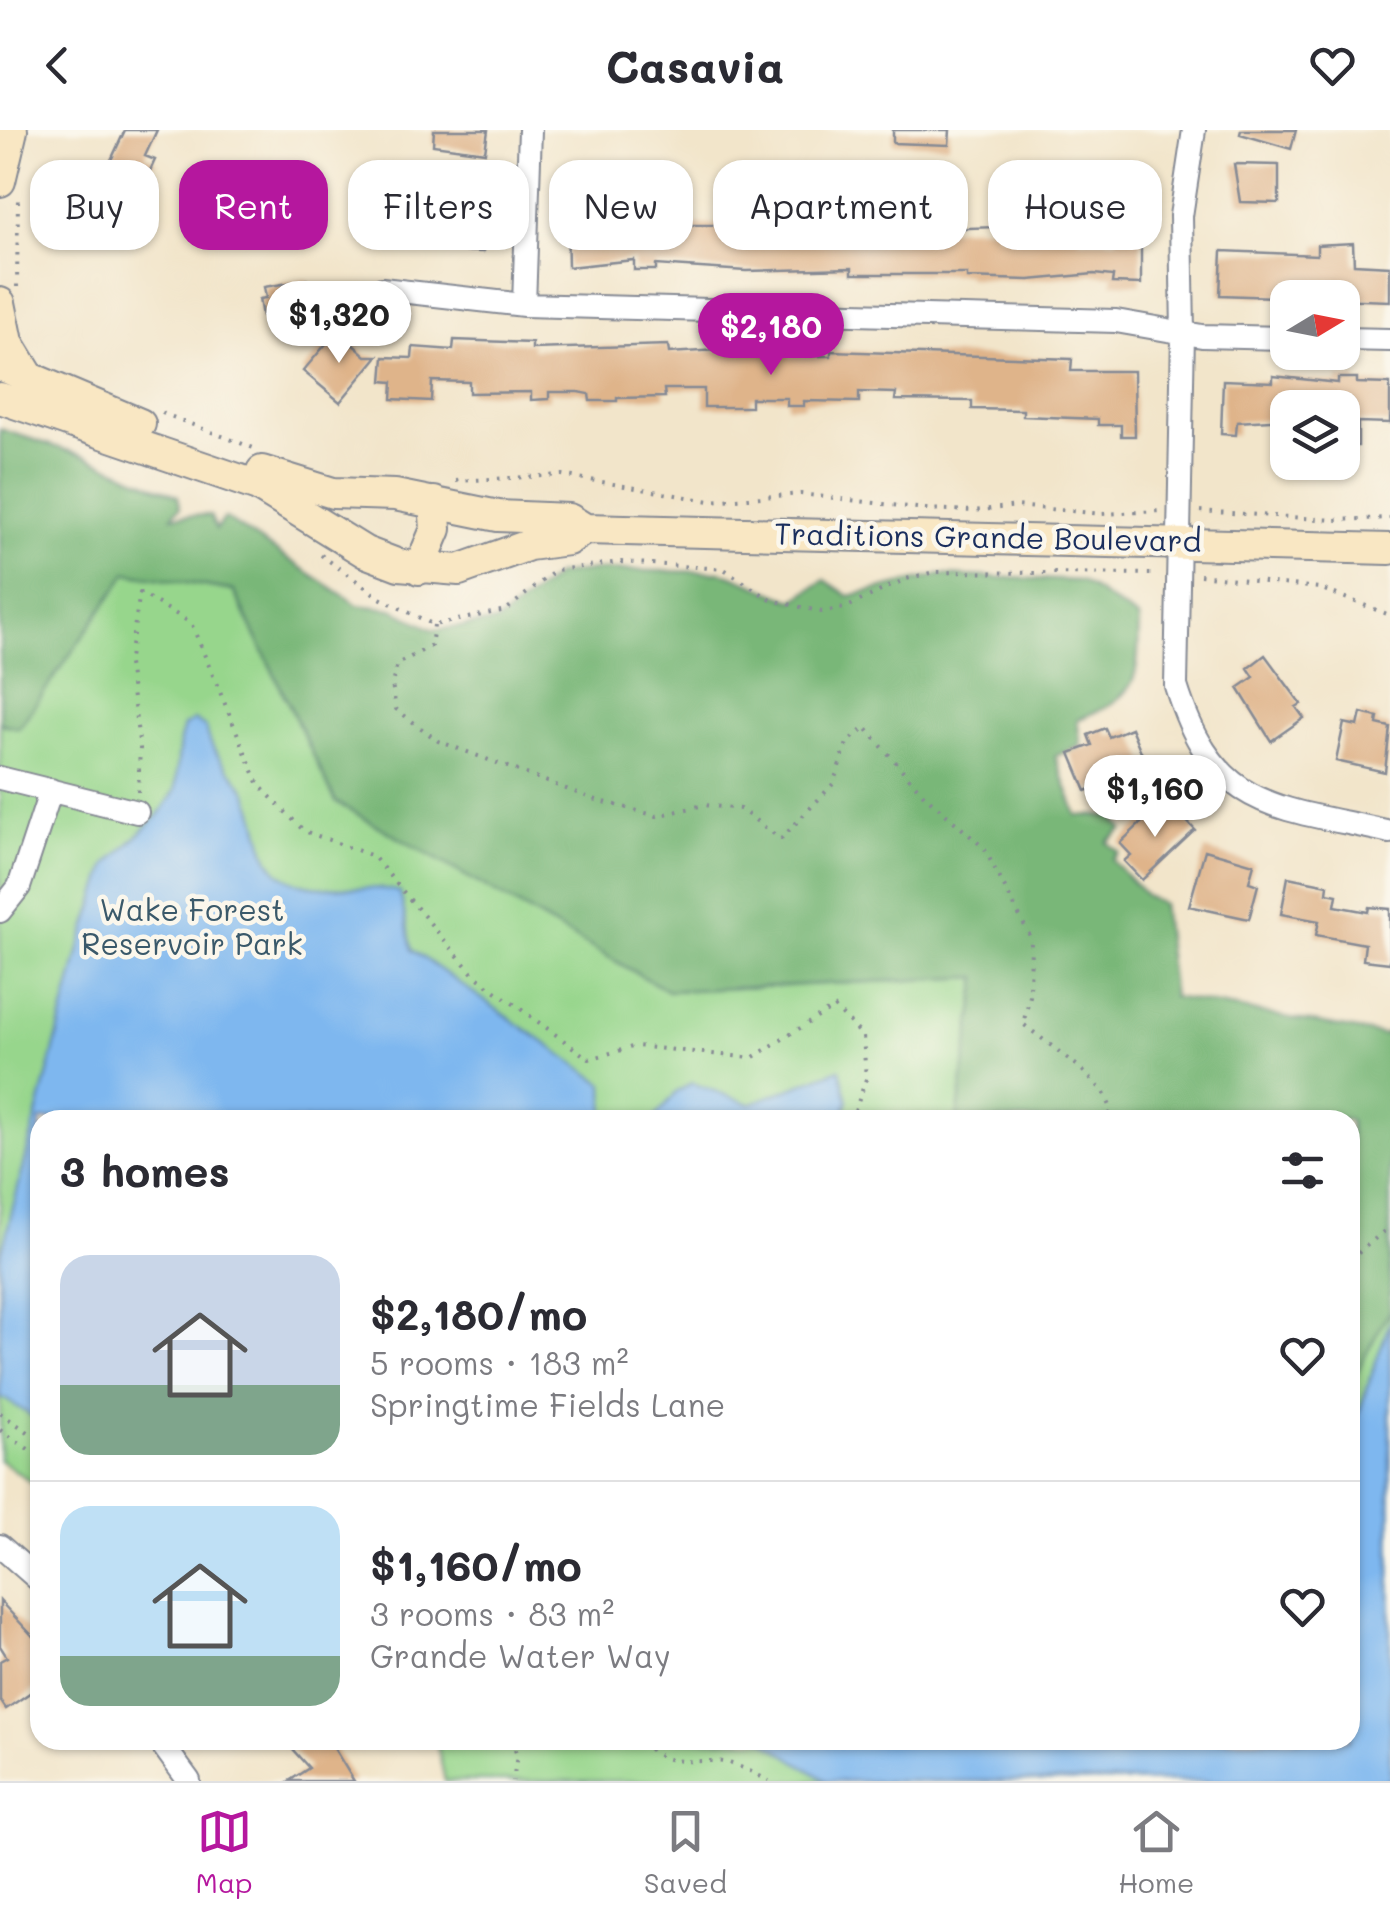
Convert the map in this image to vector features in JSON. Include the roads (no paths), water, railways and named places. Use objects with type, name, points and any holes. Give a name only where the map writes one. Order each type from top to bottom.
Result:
[{"type":"main road","points":[[9,188],[12,130]]},
{"type":"main road","points":[[9,303],[8,342],[30,378]]},
{"type":"main road","name":"Traditions Grande Boulevard","points":[[0,366],[310,488],[442,492],[498,516],[569,518],[585,529],[1390,549]]},
{"type":"main road","name":"Traditions Grande Boulevard","points":[[0,398],[258,486],[365,552],[420,569],[459,570],[529,545],[568,540],[585,529]]},
{"type":"main road","points":[[420,569],[436,528],[442,492]]},
{"type":"street","points":[[524,305],[530,130]]},
{"type":"street","points":[[1194,130],[1185,167],[1181,216],[1183,333],[1176,686],[1191,735],[1242,793],[1390,832]]},
{"type":"street","points":[[382,288],[524,305],[1116,321],[1183,333],[1270,337]]},
{"type":"street","points":[[1360,339],[1390,340]]},
{"type":"street","points":[[0,778],[138,812]]},
{"type":"street","points":[[0,911],[19,887],[51,790]]},
{"type":"street","points":[[0,1546],[30,1572]]},
{"type":"street","points":[[166,1750],[189,1781]]},
{"type":"water","points":[[194,720],[206,728],[218,756],[247,793],[269,860],[279,873],[310,886],[400,892],[412,950],[604,1084],[605,1110],[38,1110],[82,941],[107,865],[159,815],[175,791],[184,726]]},
{"type":"water","points":[[840,1069],[848,1101],[845,1110],[662,1110],[676,1093],[692,1083],[750,1104]]},
{"type":"water","points":[[30,1142],[30,1415],[0,1396],[0,1258]]},
{"type":"water","points":[[1390,1321],[1390,1781],[827,1781],[779,1750],[1360,1750],[1360,1409]]},
{"type":"park label","name":"Wake Forest Reservoir Park","points":[[192,928]]}]
